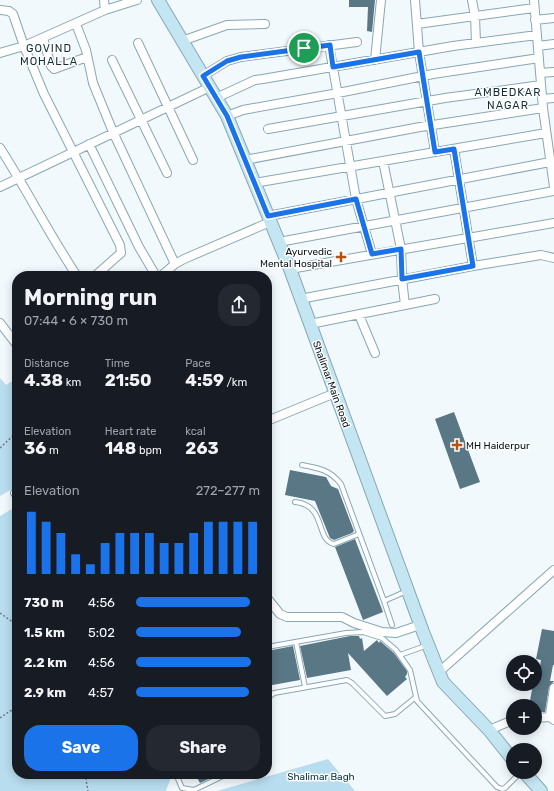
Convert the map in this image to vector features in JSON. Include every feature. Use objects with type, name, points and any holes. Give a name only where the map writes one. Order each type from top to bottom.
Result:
[{"type":"street","points":[[104,0],[105,10]]},
{"type":"street","points":[[0,53],[24,46],[105,10],[137,0]]},
{"type":"street","name":"Shalimar Main Road","points":[[158,0],[227,116],[290,269],[420,625],[443,682],[489,730],[506,751]]},
{"type":"street","points":[[375,60],[380,0]]},
{"type":"street","points":[[415,0],[419,52],[435,152]]},
{"type":"street","points":[[472,0],[475,16],[476,43]]},
{"type":"street","points":[[417,24],[475,16],[534,4],[542,99],[554,187]]},
{"type":"street","points":[[0,10],[9,11],[13,14],[24,46],[44,94],[122,249],[122,253],[118,258],[101,271]]},
{"type":"street","points":[[535,20],[554,18]]},
{"type":"street","points":[[76,24],[85,46],[93,83],[113,132],[175,264]]},
{"type":"street","points":[[182,42],[227,25],[265,24]]},
{"type":"street","points":[[216,98],[255,80],[419,52],[537,35]]},
{"type":"street","points":[[43,38],[51,66],[54,69],[87,57]]},
{"type":"street","points":[[203,76],[227,61],[241,57],[357,42]]},
{"type":"street","points":[[138,43],[193,160]]},
{"type":"street","points":[[538,46],[554,44]]},
{"type":"street","points":[[330,45],[356,199],[372,254]]},
{"type":"street","points":[[227,116],[243,110],[423,76],[539,58]]},
{"type":"street","points":[[112,60],[167,173]]},
{"type":"street","points":[[540,73],[554,72]]},
{"type":"street","points":[[268,129],[427,102],[541,85]]},
{"type":"street","points":[[0,187],[72,151],[210,86]]},
{"type":"street","points":[[542,99],[554,98]]},
{"type":"street","points":[[245,160],[431,126],[543,108]]},
{"type":"street","points":[[254,183],[454,149],[546,129],[554,125]]},
{"type":"street","points":[[89,144],[141,251],[153,271]]},
{"type":"street","points":[[0,148],[19,177],[56,244],[74,271]]},
{"type":"street","points":[[454,149],[473,266]]},
{"type":"street","points":[[166,271],[175,264],[269,219],[356,199],[459,179],[551,157]]},
{"type":"street","points":[[383,161],[401,249],[405,305]]},
{"type":"street","points":[[279,242],[554,191]]},
{"type":"street","points":[[290,269],[554,222]]},
{"type":"street","points":[[300,298],[540,255],[554,258]]},
{"type":"street","points":[[310,324],[436,299]]},
{"type":"street","points":[[359,315],[375,353]]},
{"type":"street","points":[[0,322],[12,338]]},
{"type":"street","points":[[272,419],[335,393]]},
{"type":"street","points":[[439,672],[554,570]]},
{"type":"street","points":[[272,604],[280,614],[287,617],[342,617],[354,623],[382,632],[396,633],[420,625]]},
{"type":"street","points":[[542,718],[552,719],[554,688]]},
{"type":"street","points":[[489,730],[506,723]]},
{"type":"street","points":[[530,779],[542,791]]},
{"type":"lane","points":[[302,465],[323,469],[336,478],[343,489],[392,624]]},
{"type":"lane","points":[[295,502],[304,503],[312,508],[316,513],[330,544],[334,544],[359,534]]},
{"type":"lane","points":[[384,602],[408,591]]},
{"type":"lane","points":[[272,646],[363,632],[382,638],[400,655],[410,670],[416,697],[422,707],[497,787],[502,789],[505,788],[515,779]]},
{"type":"lane","points":[[296,642],[306,687]]},
{"type":"lane","points":[[400,655],[428,645]]},
{"type":"lane","points":[[272,694],[347,680],[352,683],[385,716],[395,714],[416,697]]},
{"type":"lane","points":[[178,779],[182,788],[194,790],[216,779]]},
{"type":"path","points":[[0,448],[12,437]]},
{"type":"path","points":[[0,613],[12,621]]},
{"type":"path","points":[[0,718],[12,710]]},
{"type":"path","points":[[86,779],[88,791]]},
{"type":"green space","points":[[0,378],[6,385],[12,381],[12,489],[0,496]]},
{"type":"green space","points":[[12,509],[12,779],[170,779],[166,791],[0,791],[0,516]]},
{"type":"green space","name":"Shalimar Bagh","points":[[328,759],[355,791],[217,791],[259,779],[272,779],[272,775]]},
{"type":"building","points":[[349,0],[375,0],[372,32],[367,31],[368,7],[349,7]]},
{"type":"building","points":[[454,412],[480,482],[460,489],[435,419]]},
{"type":"building","points":[[290,470],[326,477],[331,486],[338,489],[354,531],[334,540],[330,538],[315,501],[285,495]]},
{"type":"building","points":[[355,539],[383,612],[363,620],[335,547]]},
{"type":"building","points":[[542,629],[554,631],[554,665],[550,681],[554,681],[549,687],[545,712],[542,712],[542,699],[530,699],[532,691],[542,691],[542,655],[537,655]]},
{"type":"building","points":[[350,636],[359,636],[360,639],[362,638],[364,651],[377,640],[379,643],[380,641],[394,653],[407,671],[405,677],[407,679],[387,696],[348,653],[351,670],[307,678],[300,646]]},
{"type":"building","points":[[293,646],[300,680],[272,685],[272,650]]},
{"type":"building","points":[[198,779],[208,779],[200,783]]},
{"type":"place","name":"Ayurvedic Mental Hospital","points":[[341,257]]},
{"type":"place","name":"MH Haiderpur","points":[[457,445]]},
{"type":"district","name":"GOVIND MOHALLA","points":[[49,54]]},
{"type":"district","name":"AMBEDKAR NAGAR","points":[[508,98]]},
{"type":"route","points":[[330,45],[333,67],[419,52],[435,152],[454,149],[473,266],[402,279],[401,249],[372,254],[356,199],[268,216],[227,116],[203,76],[227,61],[241,57],[304,48],[330,45]]}]
